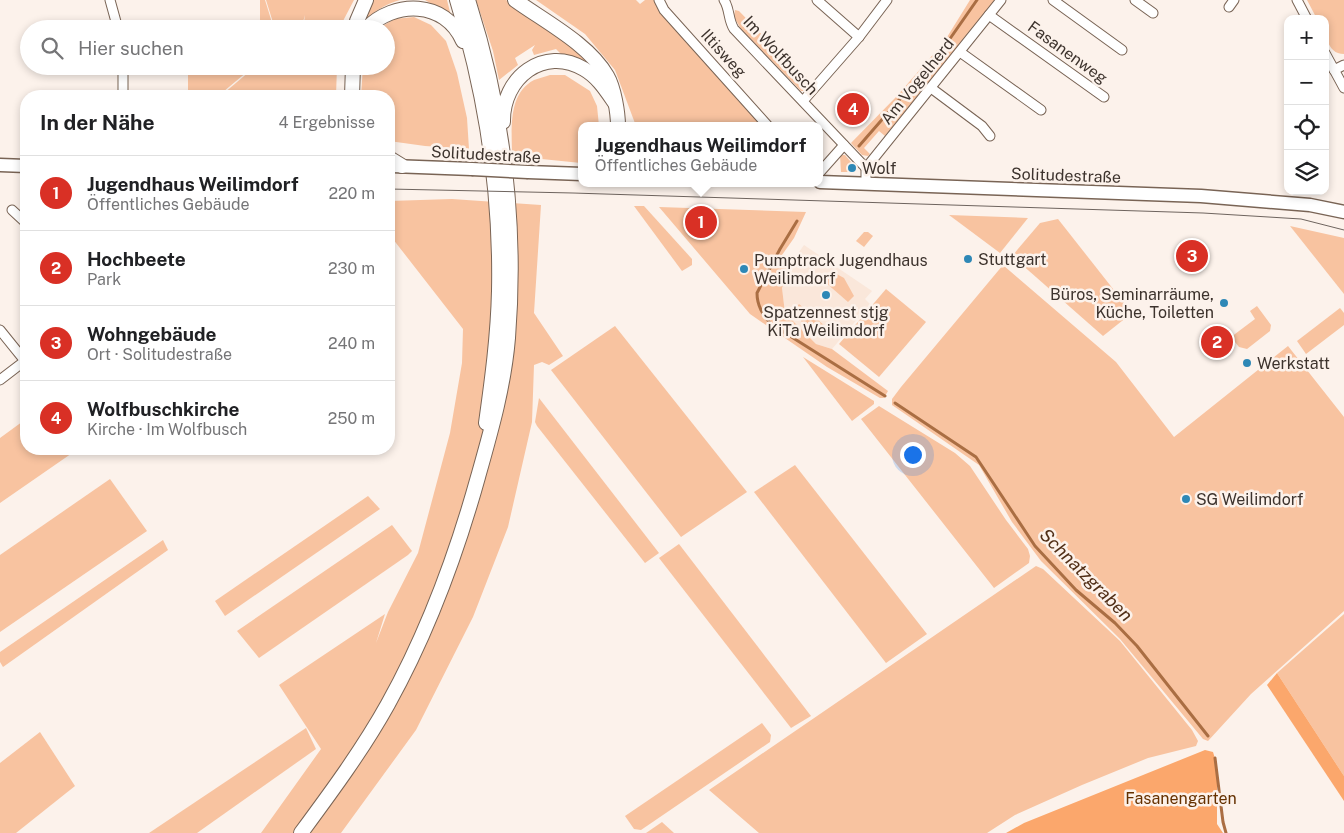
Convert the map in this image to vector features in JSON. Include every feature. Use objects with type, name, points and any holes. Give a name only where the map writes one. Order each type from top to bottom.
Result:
[{"type":"main road","points":[[357,20],[366,0]]},
{"type":"main road","points":[[457,0],[472,52],[491,146],[500,251],[496,338],[481,466]]},
{"type":"main road","points":[[302,833],[361,749],[388,704],[411,659],[447,577],[460,541],[499,405],[508,339],[509,221],[501,140],[488,70],[468,0]]},
{"type":"main road","points":[[515,0],[589,54],[608,77],[619,122]]},
{"type":"main road","points":[[374,20],[387,10],[399,5],[421,4],[432,8],[452,22],[463,42],[472,52]]},
{"type":"main road","points":[[501,140],[504,104],[508,94],[519,78],[536,65],[564,61],[585,69],[598,78],[615,103]]},
{"type":"main road","points":[[352,90],[353,75]]},
{"type":"main road","points":[[0,165],[20,166]]},
{"type":"main road","name":"Solitudestraße","points":[[395,166],[578,174]]},
{"type":"main road","name":"Solitudestraße","points":[[823,182],[1185,196],[1310,205],[1344,204]]},
{"type":"main road","name":"Solitudestraße","points":[[1310,205],[1344,212]]},
{"type":"street","points":[[110,0],[116,20]]},
{"type":"street","name":"Iltisweg","points":[[659,0],[664,10],[764,122]]},
{"type":"street","name":"Im Wolfbusch","points":[[724,0],[727,3],[730,23],[734,29],[823,122]]},
{"type":"street","points":[[817,0],[859,37]]},
{"type":"street","points":[[803,101],[859,37],[887,0]]},
{"type":"street","name":"Am Vogelherd","points":[[866,168],[1001,0]]},
{"type":"street","points":[[1052,0],[1122,50]]},
{"type":"street","points":[[1135,0],[1153,13]]},
{"type":"street","points":[[1297,0],[1305,15]]},
{"type":"street","name":"Fasanenweg","points":[[990,14],[1104,97]]},
{"type":"street","points":[[960,52],[1042,110]]},
{"type":"street","points":[[1329,60],[1344,88]]},
{"type":"street","points":[[1334,70],[1344,65]]},
{"type":"street","points":[[123,75],[123,90]]},
{"type":"street","points":[[931,88],[982,126],[990,136]]},
{"type":"street","name":"Im Wolfbusch","points":[[823,122],[866,168]]},
{"type":"street","points":[[823,169],[844,145]]},
{"type":"street","points":[[866,168],[866,184]]},
{"type":"street","points":[[12,210],[20,217]]},
{"type":"street","points":[[0,330],[20,354]]},
{"type":"street","points":[[0,380],[20,365]]},
{"type":"shaded area","points":[[260,0],[265,0],[271,20],[260,20]]},
{"type":"shaded area","points":[[266,0],[354,0],[344,20],[304,20],[305,15],[304,20],[272,20]]},
{"type":"shaded area","points":[[370,0],[400,0],[379,9],[363,20]]},
{"type":"shaded area","points":[[425,0],[447,0],[451,16]]},
{"type":"shaded area","points":[[476,0],[506,0],[560,38],[591,65],[562,55],[556,49],[534,55],[532,50],[535,45],[515,58],[518,65],[499,80],[493,51]]},
{"type":"shaded area","points":[[536,0],[636,0],[640,4],[645,0],[657,0],[764,122],[634,122],[615,70],[585,34]]},
{"type":"shaded area","points":[[970,0],[995,0],[885,136],[879,131],[864,148],[870,154],[868,156],[862,155],[851,143],[896,97],[944,42]]},
{"type":"shaded area","points":[[1307,0],[1344,0],[1344,54],[1333,50],[1329,44],[1329,15],[1315,15]]},
{"type":"shaded area","points":[[735,10],[739,11],[811,81],[812,85],[808,91],[801,91],[741,29],[734,17]]},
{"type":"shaded area","points":[[414,17],[431,25],[446,41],[457,73],[467,118],[469,149],[395,142],[395,90],[361,90],[362,75],[395,75],[395,20],[392,20]]},
{"type":"shaded area","points":[[188,75],[243,75],[225,90],[188,90]]},
{"type":"shaded area","points":[[245,75],[337,75],[336,90],[228,90]]},
{"type":"shaded area","points":[[550,75],[565,75],[590,91],[597,106],[599,122],[578,122],[578,163],[512,156],[512,125],[515,104],[525,86],[534,80]]},
{"type":"shaded area","points":[[840,155],[845,155],[856,168],[856,172],[841,172]]},
{"type":"shaded area","points":[[452,199],[541,205],[534,313],[563,356],[549,365],[542,362],[534,365],[532,422],[508,527],[473,617],[416,730],[341,833],[261,833],[321,749],[279,685],[385,614],[376,643],[388,612],[418,553],[450,433],[462,363],[463,329],[395,242],[395,201]]},
{"type":"shaded area","points":[[634,206],[644,206],[692,259],[692,265],[682,271]]},
{"type":"shaded area","points":[[659,207],[806,212],[794,238],[782,255],[792,262],[782,288],[785,313],[816,344],[832,349],[888,391],[884,398],[880,398],[827,367],[750,314]]},
{"type":"shaded area","points":[[949,215],[1028,218],[1000,253]]},
{"type":"shaded area","points":[[1058,219],[1132,313],[1103,336],[1012,256],[1040,223]]},
{"type":"shaded area","points":[[1290,226],[1344,238],[1344,294]]},
{"type":"shaded area","points":[[864,232],[868,232],[873,236],[864,247],[856,241]]},
{"type":"shaded area","name":"Spatzennest stjg KiTa Weilimdorf","points":[[804,245],[872,291],[865,299],[870,304],[832,349],[816,344],[785,313],[782,288],[792,262]]},
{"type":"shaded area","name":"SG Weilimdorf","points":[[1003,265],[1116,362],[1174,437],[1288,346],[1344,417],[1344,611],[1251,694],[1208,741],[1203,739],[1120,639],[1041,561],[1012,522],[979,465],[892,405],[892,399],[901,387]]},
{"type":"shaded area","points":[[833,272],[844,278],[854,296],[848,302],[825,282]]},
{"type":"shaded area","points":[[886,289],[926,322],[879,377],[839,344]]},
{"type":"shaded area","points":[[799,304],[825,326],[812,330],[803,325],[796,308]]},
{"type":"shaded area","points":[[1257,306],[1271,325],[1270,331],[1247,349],[1239,347],[1231,337],[1255,319],[1250,311]]},
{"type":"shaded area","points":[[1340,308],[1344,313],[1344,325],[1306,354],[1297,341]]},
{"type":"shaded area","points":[[615,326],[747,492],[681,537],[551,370]]},
{"type":"shaded area","points":[[1212,329],[1216,330],[1230,348],[1230,351],[1222,358],[1204,336]]},
{"type":"shaded area","points":[[803,357],[874,401],[874,404],[852,421]]},
{"type":"shaded area","points":[[539,398],[659,553],[645,563],[537,426],[535,422]]},
{"type":"shaded area","points":[[879,406],[955,453],[970,466],[1028,549],[1029,563],[994,588],[861,419]]},
{"type":"shaded area","points":[[20,423],[20,455],[69,455],[0,503],[0,438]]},
{"type":"shaded area","points":[[795,465],[927,634],[886,663],[754,492]]},
{"type":"shaded area","points":[[110,479],[147,531],[0,632],[0,555]]},
{"type":"shaded area","points":[[368,496],[380,509],[225,616],[215,601]]},
{"type":"shaded area","points":[[392,525],[412,551],[408,555],[259,658],[237,631]]},
{"type":"shaded area","points":[[163,540],[168,550],[3,667],[0,662],[0,652]]},
{"type":"shaded area","points":[[679,544],[811,716],[791,728],[659,558]]},
{"type":"shaded area","points":[[1036,566],[1043,569],[1120,641],[1192,730],[1198,741],[1196,746],[1148,758],[1082,785],[1015,815],[987,833],[759,833],[709,790]]},
{"type":"shaded area","points":[[1344,614],[1344,776],[1277,673]]},
{"type":"shaded area","points":[[762,723],[771,735],[770,742],[641,830],[634,829],[625,816]]},
{"type":"shaded area","points":[[306,728],[316,749],[197,833],[149,833]]},
{"type":"shaded area","points":[[40,732],[75,786],[16,833],[0,833],[0,763]]},
{"type":"shaded area","points":[[662,822],[674,833],[646,833]]},
{"type":"green space","points":[[1277,673],[1344,776],[1344,801],[1267,685]]},
{"type":"green space","name":"Fasanengarten","points":[[1205,750],[1213,752],[1217,765],[1217,824],[1223,833],[1006,833],[1024,823]]},
{"type":"waterway","name":"Schnatzgraben","points":[[859,146],[940,53],[977,0]]},
{"type":"waterway","name":"Schnatzgraben","points":[[797,221],[757,293],[761,310],[771,324],[885,396]]},
{"type":"waterway","name":"Schnatzgraben","points":[[895,403],[976,457],[1035,546],[1076,590],[1115,623],[1137,646],[1208,736]]},
{"type":"waterway","name":"Schnatzgraben","points":[[1215,758],[1226,833]]},
{"type":"tram line","points":[[395,189],[1203,213],[1301,219],[1344,230]]},
{"type":"place","name":"Wolfbuschkirche","points":[[853,109]]},
{"type":"place","name":"Wolf","points":[[852,168]]},
{"type":"place","name":"Jugendhaus Weilimdorf","points":[[701,222]]},
{"type":"place","name":"Wohngebäude","points":[[1192,256]]},
{"type":"place","name":"Stuttgart","points":[[968,259]]},
{"type":"place","name":"Pumptrack Jugendhaus Weilimdorf","points":[[744,269]]},
{"type":"place","name":"Spatzennest stjg KiTa Weilimdorf","points":[[826,295]]},
{"type":"place","name":"Büros, Seminarräume, Küche, Toiletten","points":[[1224,303]]},
{"type":"place","name":"Hochbeete","points":[[1217,342]]},
{"type":"place","name":"Werkstatt","points":[[1247,363]]},
{"type":"place","name":"SG Weilimdorf","points":[[1186,499]]}]
